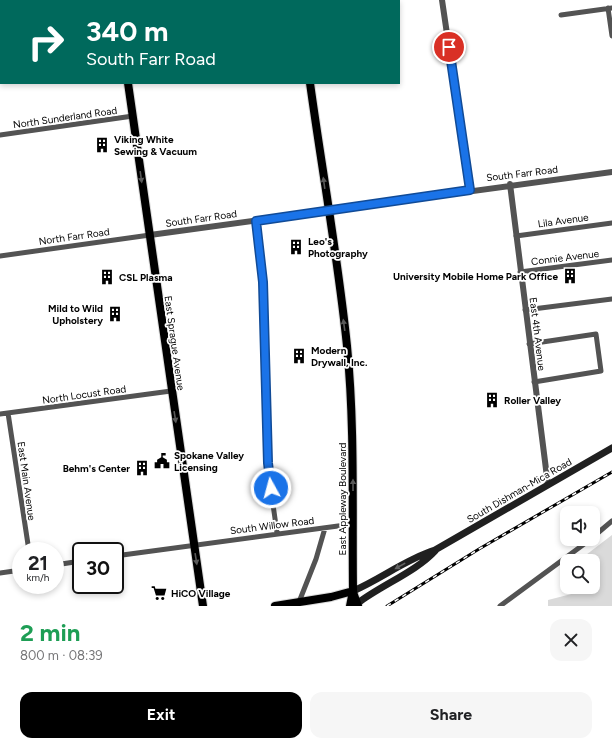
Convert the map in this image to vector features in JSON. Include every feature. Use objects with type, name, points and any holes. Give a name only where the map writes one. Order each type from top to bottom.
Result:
[{"type":"main road","name":"East Sprague Avenue","points":[[128,84],[203,606]]},
{"type":"main road","name":"East Appleway Boulevard","points":[[310,84],[347,346],[351,406],[353,591],[355,605]]},
{"type":"main road","name":"South Dishman-Mica Road","points":[[353,591],[422,554],[435,550],[612,448]]},
{"type":"main road","name":"South Dishman-Mica Road","points":[[355,605],[375,590],[426,560],[435,550]]},
{"type":"main road","points":[[275,606],[353,591]]},
{"type":"street","points":[[442,0],[470,190]]},
{"type":"street","points":[[561,15],[610,8],[612,36]]},
{"type":"street","name":"North Sunderland Road","points":[[0,135],[133,116]]},
{"type":"street","name":"South Farr Road","points":[[150,235],[510,184],[612,172]]},
{"type":"street","name":"East 4th Avenue","points":[[510,184],[548,485]]},
{"type":"street","points":[[256,221],[263,274],[268,463],[277,533]]},
{"type":"street","name":"Lila Avenue","points":[[516,236],[612,223]]},
{"type":"street","name":"North Farr Road","points":[[0,256],[150,235]]},
{"type":"street","name":"Connie Avenue","points":[[520,272],[612,260]]},
{"type":"street","points":[[525,310],[612,299]]},
{"type":"street","points":[[530,344],[596,334],[601,371],[534,382]]},
{"type":"street","name":"North Locust Road","points":[[0,414],[171,391]]},
{"type":"street","name":"East Main Avenue","points":[[8,413],[28,542]]},
{"type":"street","points":[[600,531],[612,522]]},
{"type":"street","name":"South Willow Road","points":[[124,555],[353,524]]},
{"type":"street","points":[[299,602],[316,558],[325,528]]},
{"type":"street","points":[[500,606],[581,546]]},
{"type":"street","points":[[0,573],[12,571]]},
{"type":"shaded area","points":[[612,535],[612,606],[548,606],[548,600],[571,594],[600,594],[600,554],[587,554],[598,546],[600,546],[600,544]]},
{"type":"railway","points":[[387,606],[479,549],[612,472]]},
{"type":"place","name":"Viking White Sewing & Vacuum","points":[[102,145]]},
{"type":"place","name":"Leo's Photography","points":[[296,247]]},
{"type":"place","name":"University Mobile Home Park Office","points":[[570,276]]},
{"type":"place","name":"CSL Plasma","points":[[107,277]]},
{"type":"place","name":"Mild to Wild Upholstery","points":[[115,314]]},
{"type":"place","name":"Modern Drywall, Inc.","points":[[299,356]]},
{"type":"place","name":"Roller Valley","points":[[492,400]]},
{"type":"place","name":"Spokane Valley Licensing","points":[[162,461]]},
{"type":"place","name":"Behm's Center","points":[[142,468]]},
{"type":"place","name":"HiCO Village","points":[[159,593]]},
{"type":"route","points":[[271,488],[268,463],[264,295],[262,260],[256,221],[470,190],[449,47]]}]
